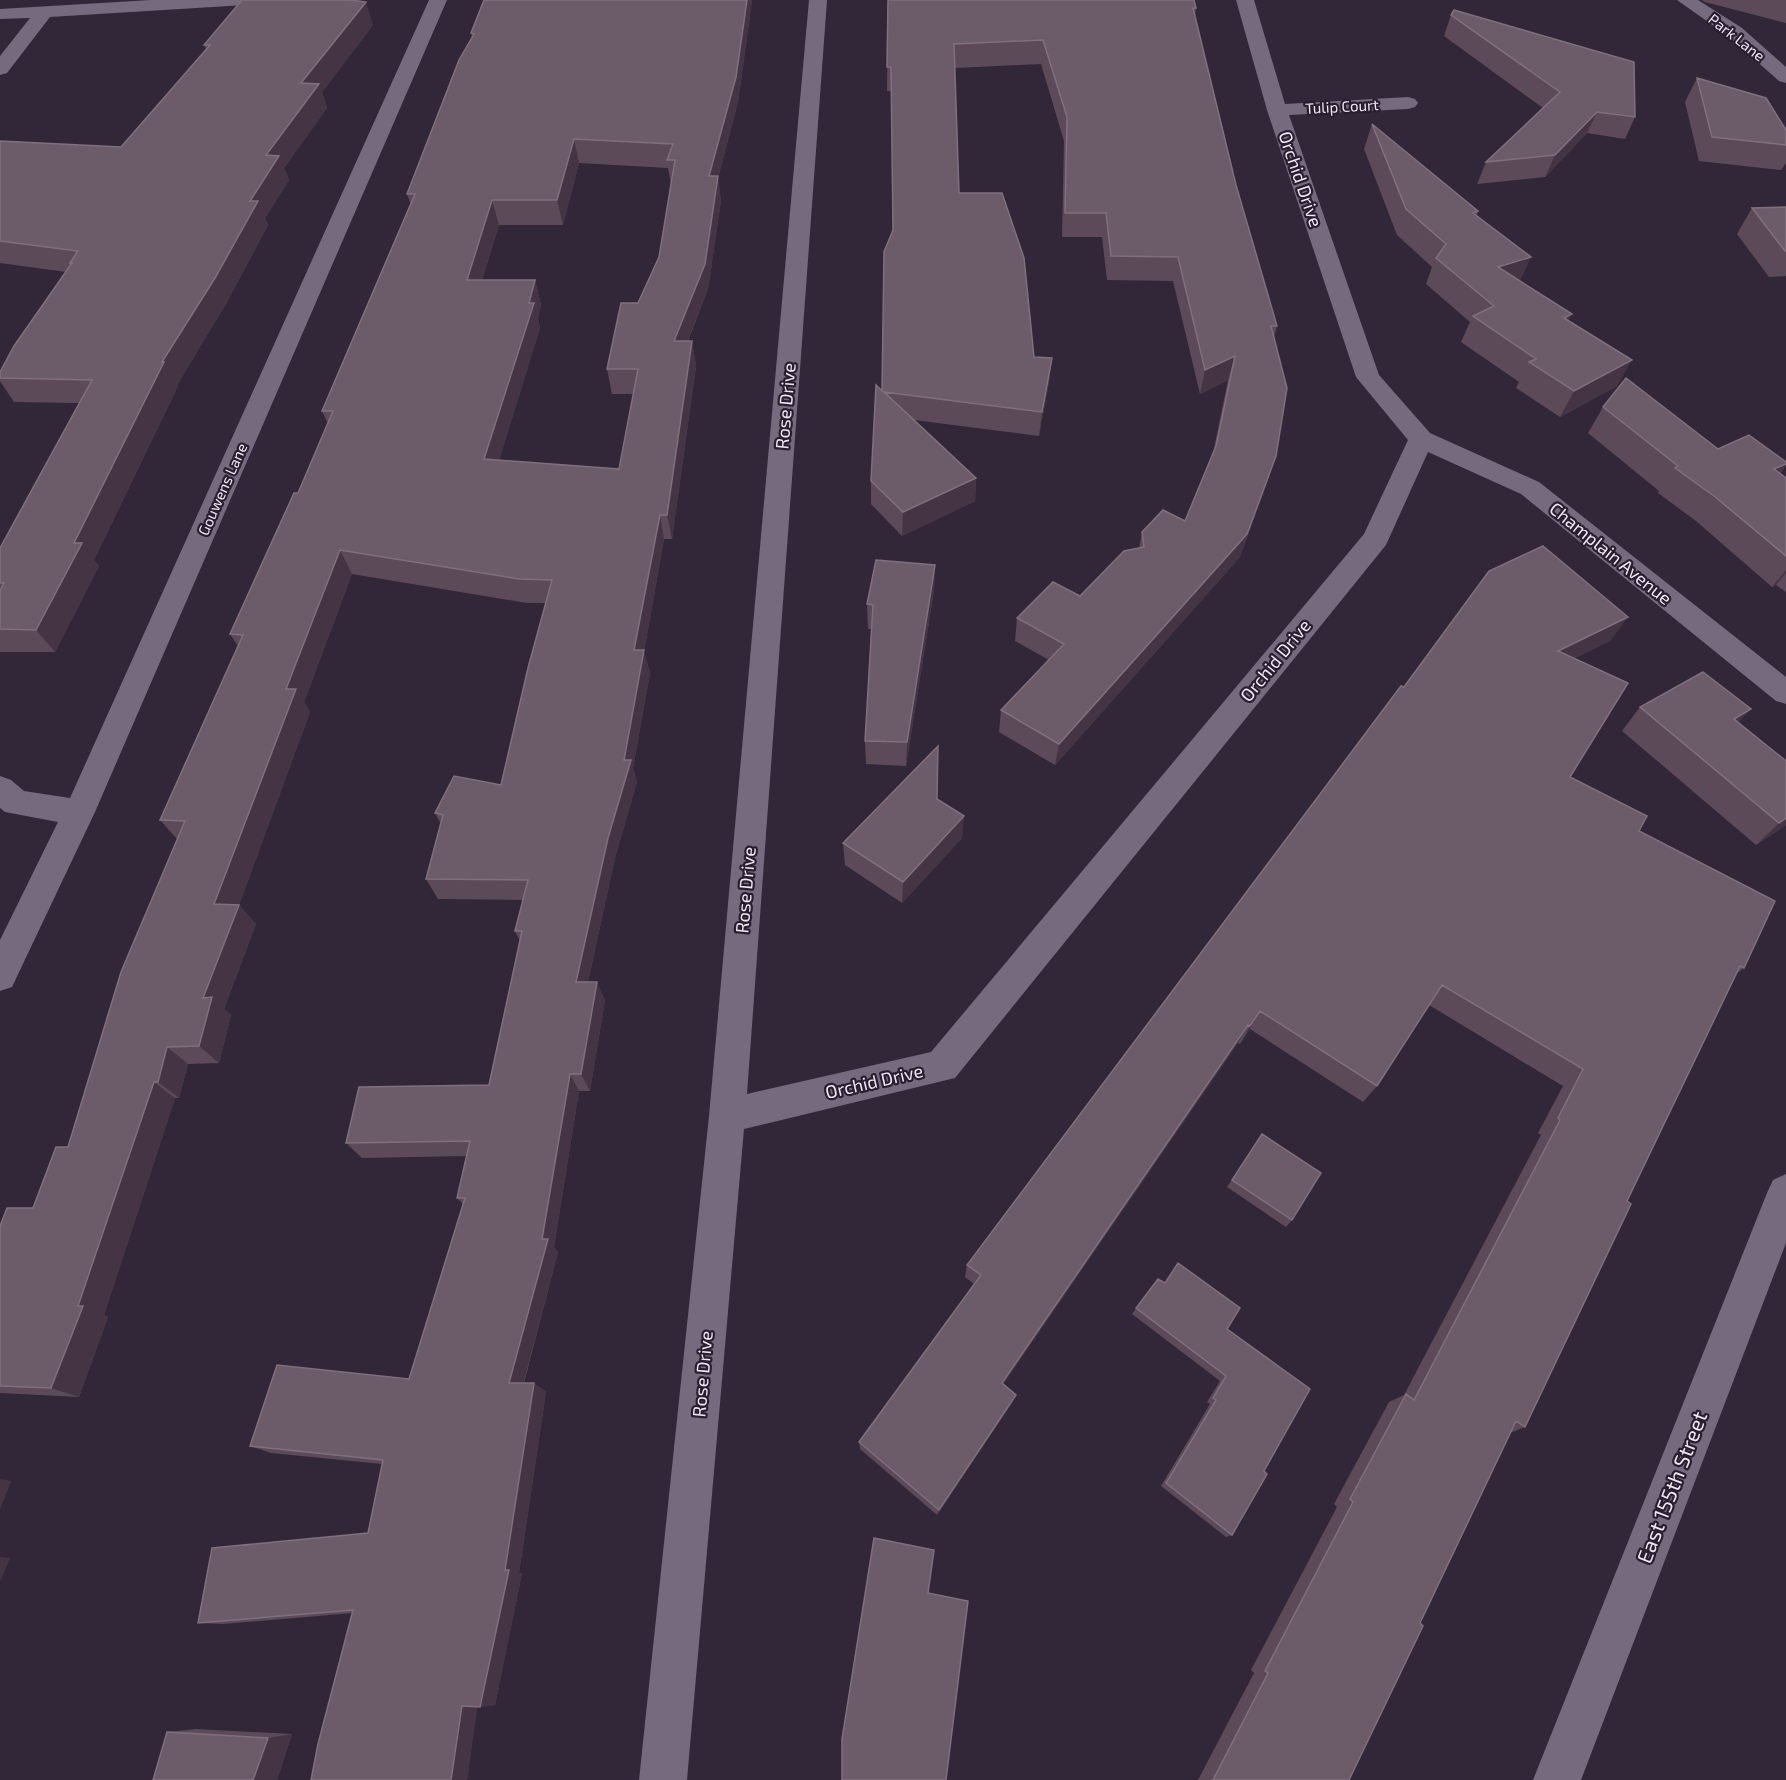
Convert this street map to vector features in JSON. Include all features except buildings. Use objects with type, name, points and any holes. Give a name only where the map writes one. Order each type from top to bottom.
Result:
[{"type":"street","points":[[0,14],[245,0]]},
{"type":"street","name":"Gouwens Lane","points":[[0,976],[79,812],[438,0]]},
{"type":"street","name":"Rose Drive","points":[[663,1780],[727,1116],[818,0]]},
{"type":"street","name":"Orchid Drive","points":[[727,1116],[942,1066],[1376,538],[1421,439],[1368,377],[1277,110],[1245,0]]},
{"type":"street","name":"Park Lane","points":[[1686,0],[1735,32],[1786,77]]},
{"type":"street","points":[[0,69],[45,11]]},
{"type":"street","name":"Tulip Court","points":[[1277,110],[1408,103]]},
{"type":"street","name":"Champlain Avenue","points":[[1421,439],[1530,488],[1786,693]]},
{"type":"street","points":[[0,789],[16,803],[79,812]]},
{"type":"street","name":"East 155th Street","points":[[1557,1780],[1786,1193]]}]
